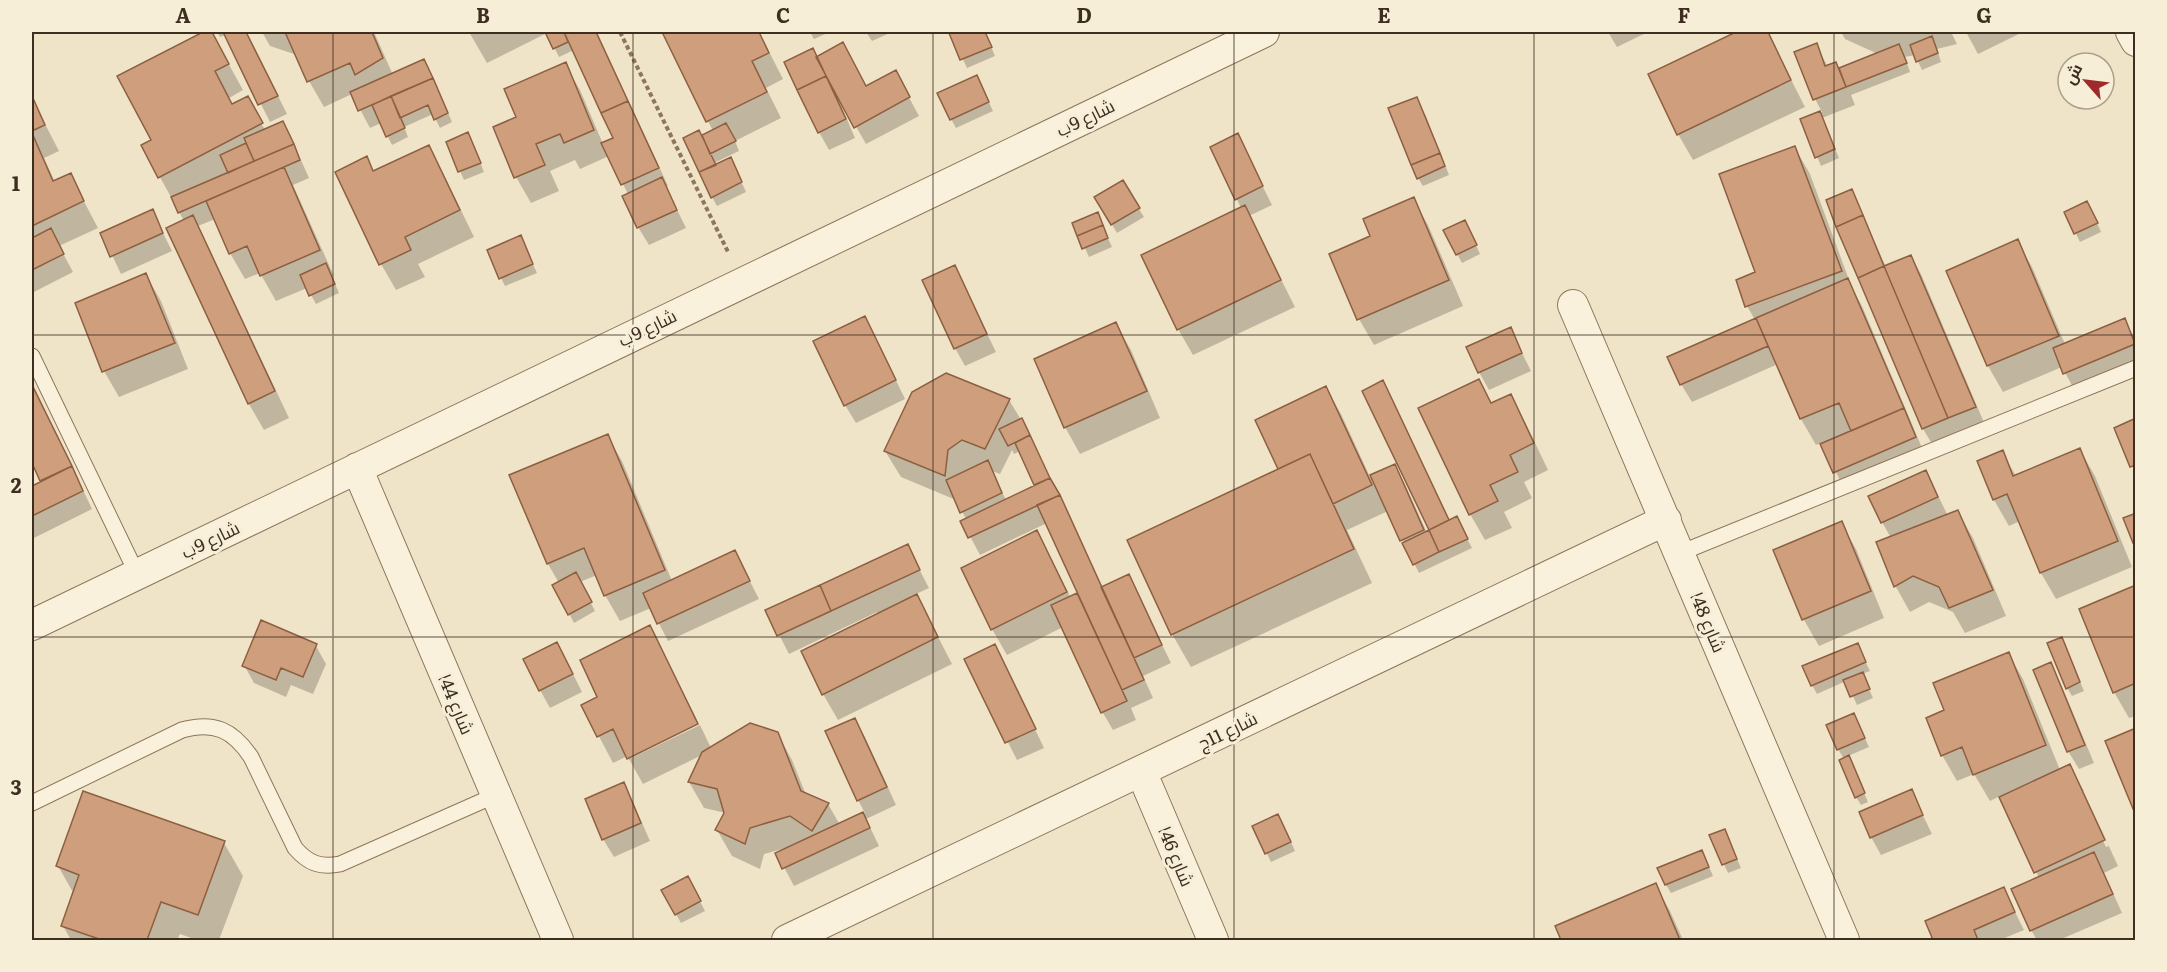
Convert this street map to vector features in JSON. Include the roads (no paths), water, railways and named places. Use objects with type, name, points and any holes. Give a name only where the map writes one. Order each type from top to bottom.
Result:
[{"type":"street","name":"شارع 9ب","points":[[32,625],[1264,32]]},
{"type":"street","points":[[2131,32],[2136,41]]},
{"type":"street","name":"شارع 48ا","points":[[1573,305],[1844,940]]},
{"type":"street","name":"شارع 44ا","points":[[357,468],[558,940]]},
{"type":"street","name":"شارع 11ج","points":[[787,940],[1666,520]]},
{"type":"street","name":"شارع 46ا","points":[[1141,771],[1213,940]]},
{"type":"lane","points":[[32,356],[137,574]]},
{"type":"lane","points":[[1680,554],[2136,368]]},
{"type":"lane","points":[[32,803],[182,730],[206,726],[219,728],[243,744],[295,848],[303,857],[315,864],[327,866],[340,864],[496,795]]}]
